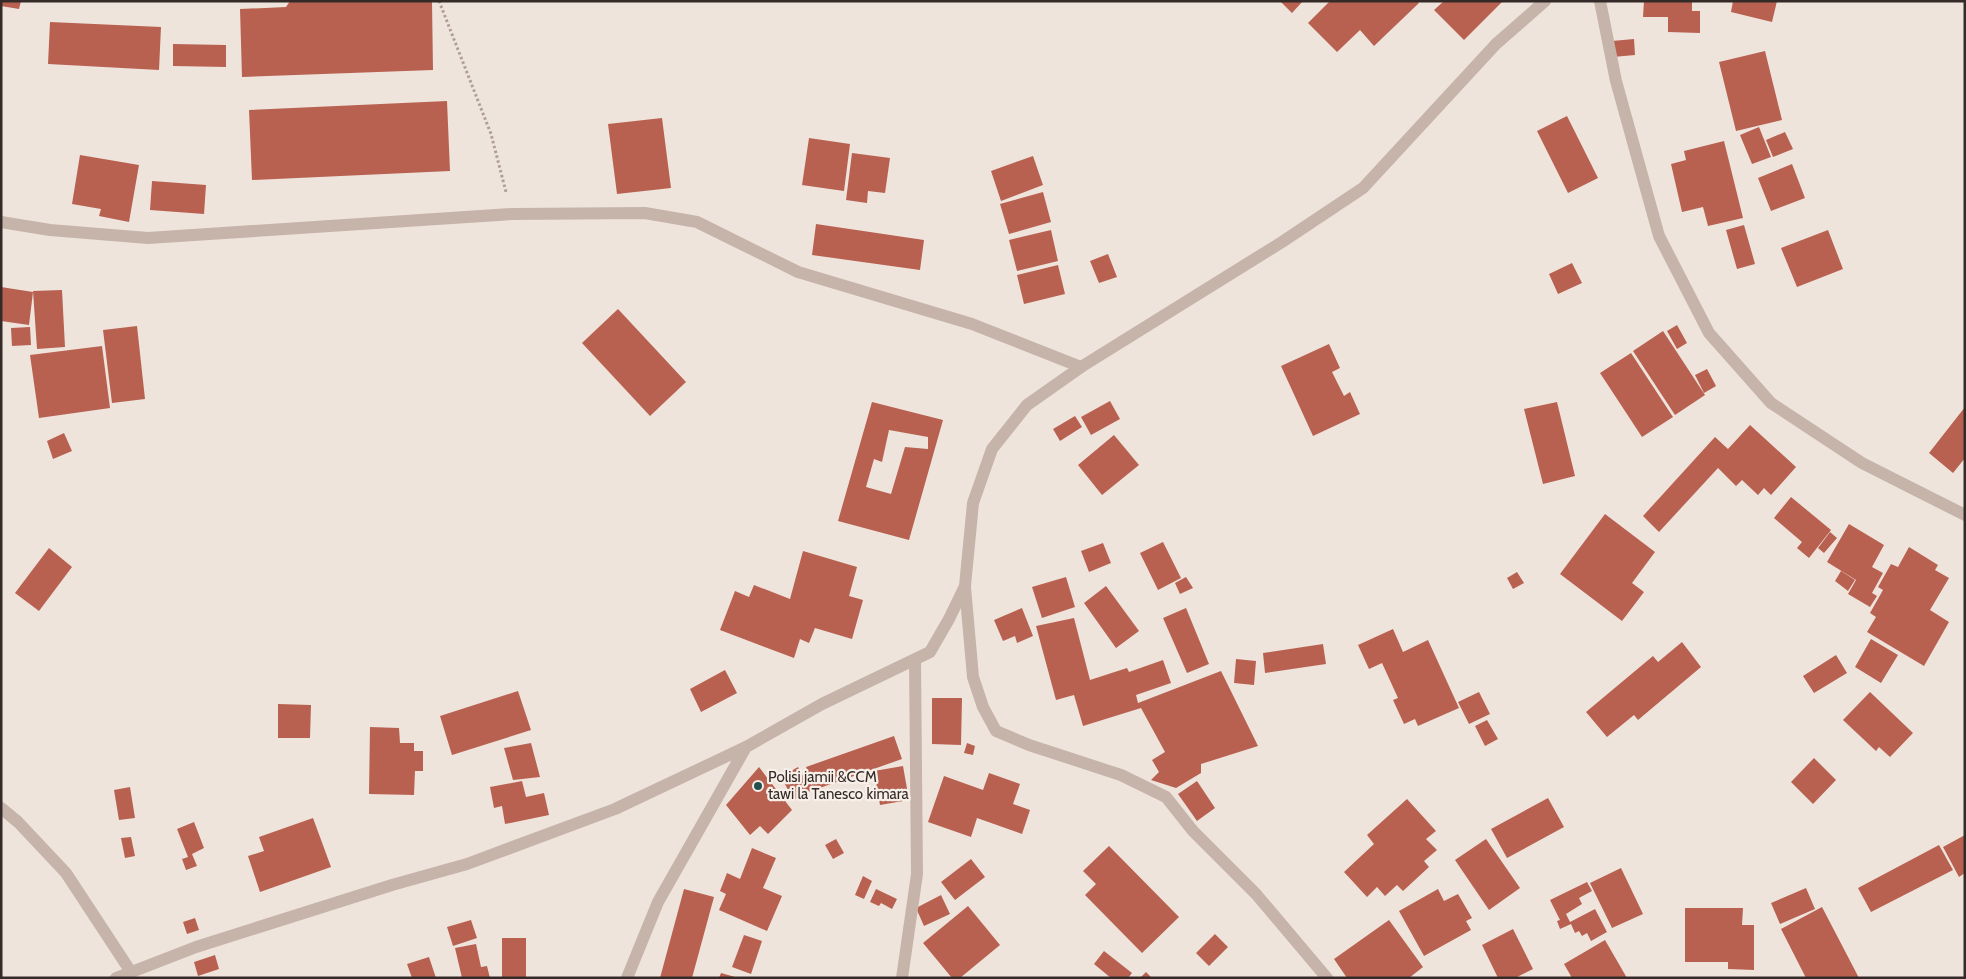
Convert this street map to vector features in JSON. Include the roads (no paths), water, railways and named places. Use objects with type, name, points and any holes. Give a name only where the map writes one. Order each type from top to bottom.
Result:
[{"type":"street","points":[[1327,978],[1256,894],[1193,831],[1166,797],[1121,775],[1029,745],[996,731],[983,707],[973,677],[965,586],[973,503],[992,449],[1027,405],[1081,367],[1282,242],[1363,188],[1496,44],[1545,1]]},
{"type":"street","points":[[1600,1],[1616,81],[1659,236],[1709,334],[1771,403],[1862,463],[1965,515]]},
{"type":"street","points":[[1,222],[50,230],[148,238],[512,214],[645,213],[697,222],[798,272],[972,324],[1081,367]]},
{"type":"street","points":[[116,978],[196,947],[476,861],[615,809],[746,747],[822,704],[915,661],[930,652],[949,620],[965,586]]},
{"type":"street","points":[[902,978],[917,874],[915,661]]},
{"type":"street","points":[[627,978],[658,902],[746,747]]},
{"type":"street","points":[[1,808],[18,822],[66,873],[131,972]]},
{"type":"place","name":"Polisi jamii &CCM tawi la Tanesco kimara","points":[[758,786]]}]
